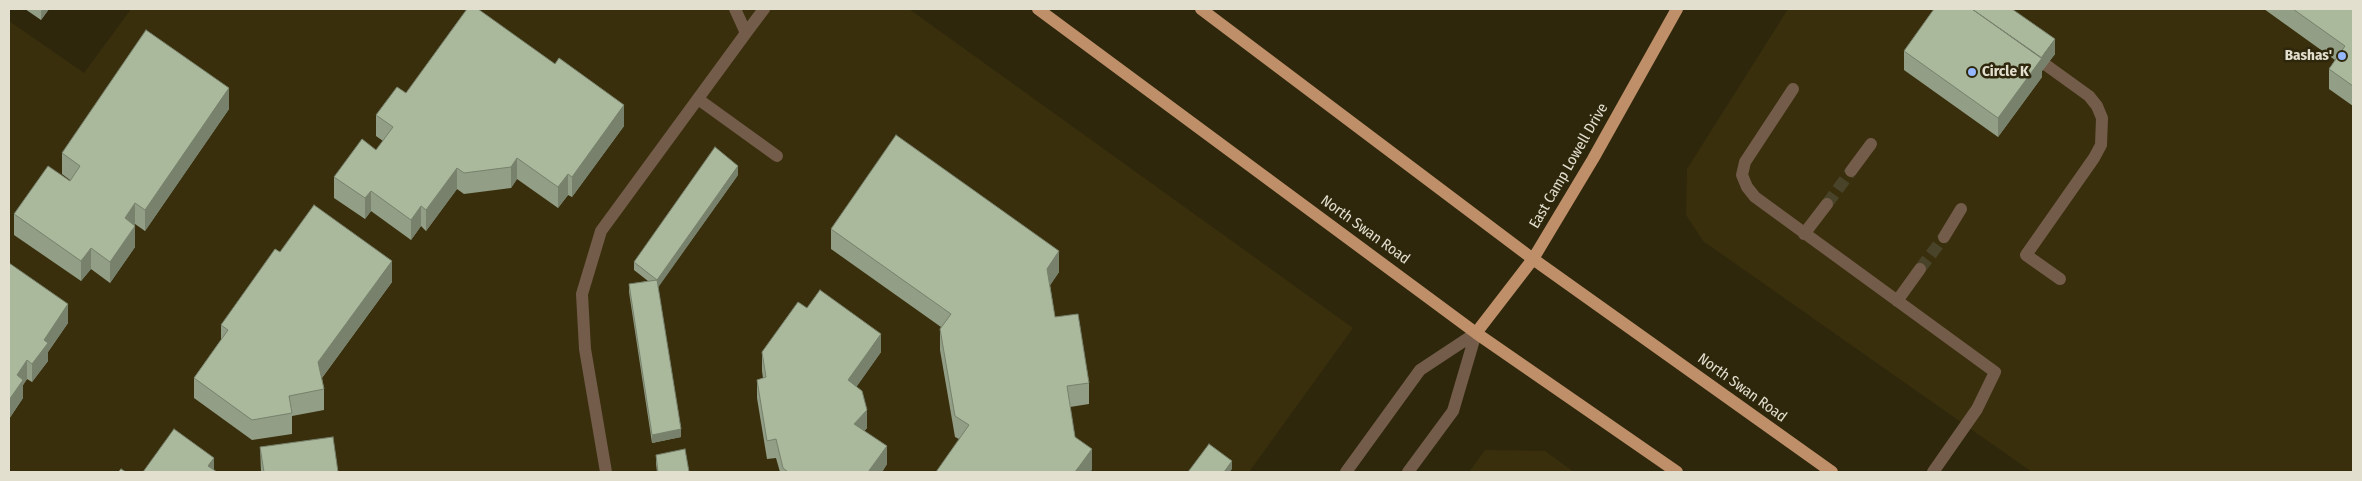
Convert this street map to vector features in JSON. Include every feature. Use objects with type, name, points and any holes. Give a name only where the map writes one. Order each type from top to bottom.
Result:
[{"type":"main road","name":"North Swan Road","points":[[1038,9],[1476,332],[1677,472]]},
{"type":"main road","name":"North Swan Road","points":[[1200,9],[1533,259],[1832,472]]},
{"type":"main road","name":"East Camp Lowell Drive","points":[[1476,332],[1533,259],[1677,9]]},
{"type":"street","points":[[735,9],[746,33]]},
{"type":"street","points":[[606,472],[585,349],[582,294],[601,231],[764,9]]},
{"type":"street","points":[[2046,65],[2089,96],[2097,106],[2102,118],[2103,131],[2101,145],[2094,158],[2026,255],[2060,279]]},
{"type":"street","points":[[1793,89],[1750,152],[1742,175],[1747,187],[1755,197],[1804,234],[1996,372],[1977,409],[1933,472]]},
{"type":"street","points":[[698,99],[777,156]]},
{"type":"street","points":[[1851,170],[1871,144]]},
{"type":"street","points":[[1804,234],[1827,204]]},
{"type":"street","points":[[1944,237],[1961,209]]},
{"type":"street","points":[[1898,301],[1920,269]]},
{"type":"street","name":"East Camp Lowell Drive","points":[[1346,472],[1420,370],[1476,332]]},
{"type":"street","name":"East Camp Lowell Drive","points":[[1408,472],[1453,411],[1476,332]]},
{"type":"shaded area","points":[[131,9],[909,9],[1353,328],[1249,472],[9,472],[9,21],[84,73]]},
{"type":"shaded area","points":[[1788,9],[2353,9],[2353,472],[2032,472],[1703,241],[1686,215],[1687,169]]},
{"type":"shaded area","points":[[1485,450],[1545,451],[1574,472],[1469,472]]},
{"type":"building","points":[[467,9],[478,9],[555,64],[559,58],[624,105],[572,177],[568,174],[558,187],[517,158],[511,167],[464,173],[457,168],[426,210],[421,206],[411,220],[371,191],[365,198],[334,177],[362,139],[376,150],[393,127],[376,115],[397,87],[406,93]]},
{"type":"building","name":"Circle K","points":[[1934,9],[1972,9],[2042,58],[1998,118],[1904,51]]},
{"type":"building","points":[[1972,9],[2012,9],[2055,39],[2041,58]]},
{"type":"building","points":[[2293,9],[2353,9],[2353,86],[2329,69],[2345,46]]},
{"type":"building","points":[[146,30],[229,88],[145,210],[135,203],[125,218],[135,226],[110,262],[91,248],[81,261],[14,214],[48,166],[70,181],[80,166],[62,153]]},
{"type":"building","points":[[896,135],[1059,251],[1047,269],[1055,317],[1078,314],[1089,383],[1067,386],[1075,437],[1092,449],[1075,472],[936,472],[969,425],[955,416],[940,329],[951,314],[831,229]]},
{"type":"building","points":[[715,147],[738,166],[657,280],[634,262]]},
{"type":"building","points":[[314,205],[392,261],[318,362],[324,389],[289,396],[292,413],[252,420],[194,378],[228,330],[221,325],[275,249],[280,252]]},
{"type":"building","points":[[9,263],[68,304],[44,340],[48,343],[32,364],[27,360],[17,375],[23,380],[9,400]]},
{"type":"building","points":[[657,280],[681,429],[652,435],[629,284]]},
{"type":"building","points":[[820,290],[881,334],[848,380],[862,391],[867,410],[854,424],[887,446],[868,472],[788,472],[783,468],[776,439],[767,441],[757,380],[766,377],[762,352],[798,302],[807,308]]},
{"type":"building","points":[[174,429],[214,458],[208,466],[217,472],[143,472]]},
{"type":"building","points":[[333,437],[338,472],[264,472],[260,447]]},
{"type":"building","points":[[1209,444],[1232,461],[1224,472],[1188,472]]},
{"type":"building","points":[[685,449],[689,472],[658,472],[656,455]]},
{"type":"tunnel","points":[[1827,204],[1851,171]]},
{"type":"tunnel","points":[[1920,269],[1944,237]]},
{"type":"place","name":"Bashas'","points":[[2342,56]]},
{"type":"place","name":"Circle K","points":[[1972,72]]}]
